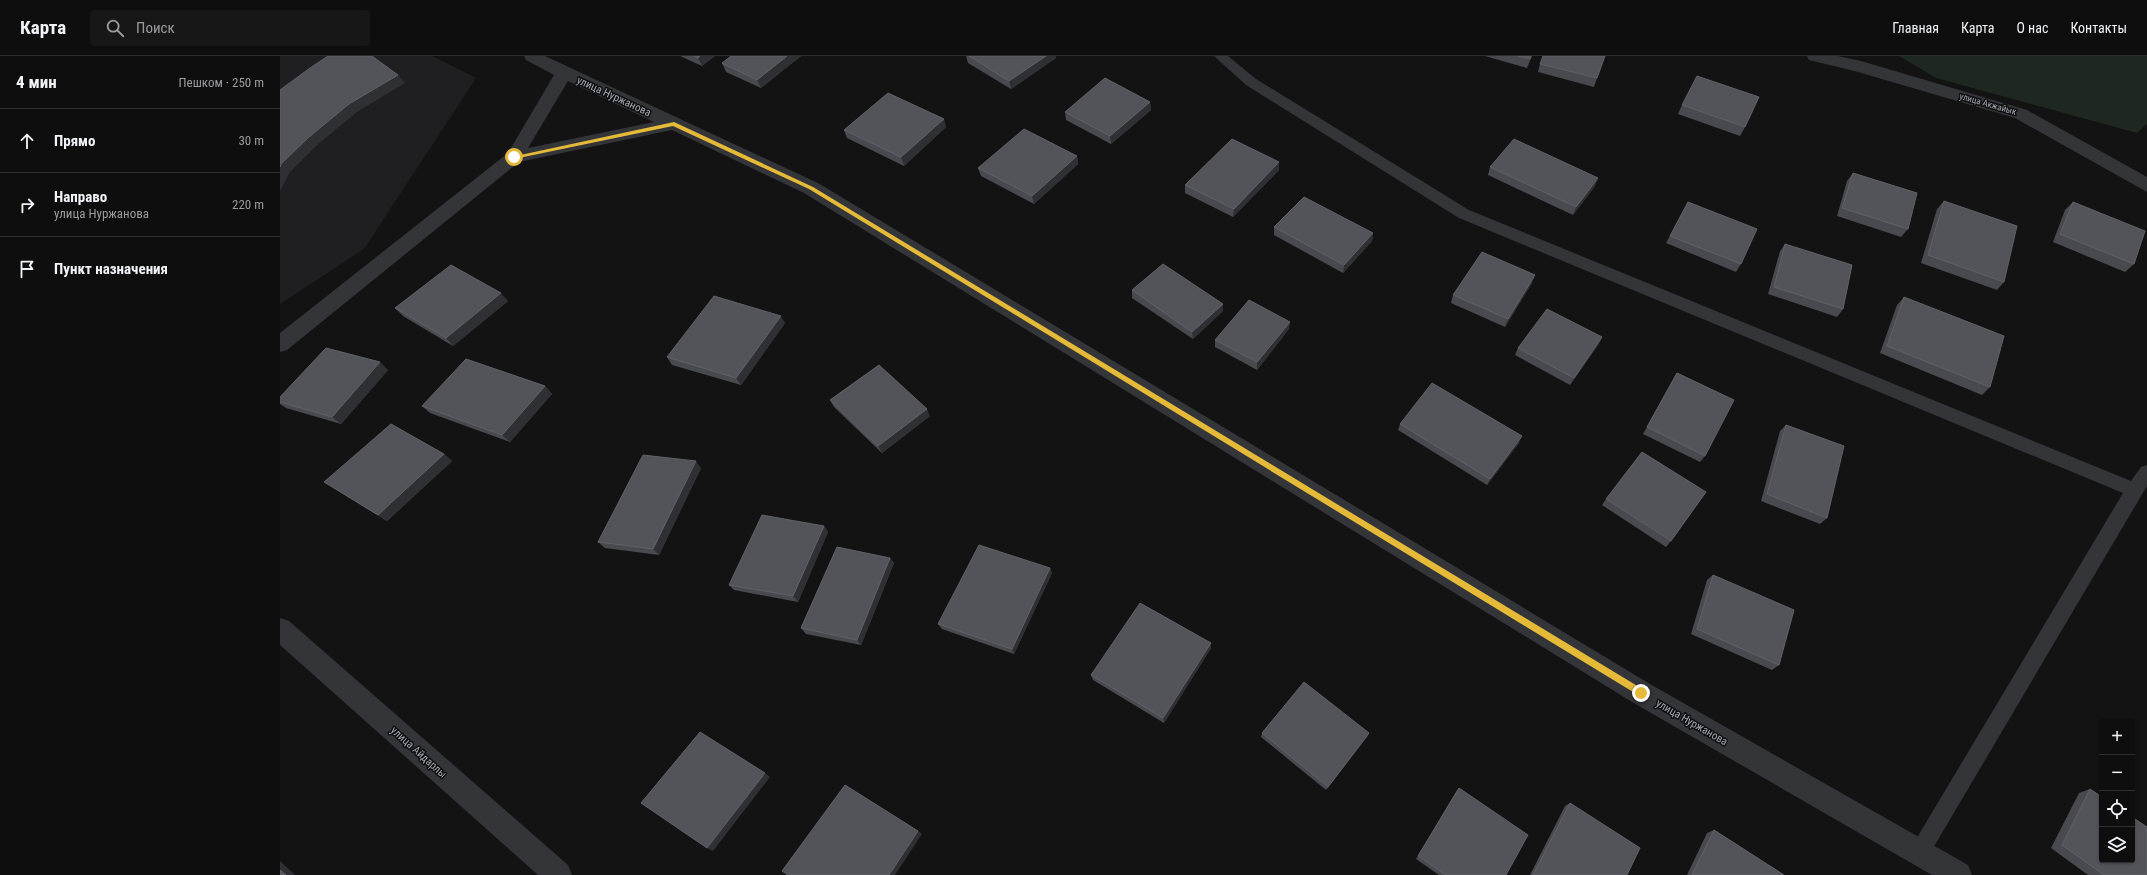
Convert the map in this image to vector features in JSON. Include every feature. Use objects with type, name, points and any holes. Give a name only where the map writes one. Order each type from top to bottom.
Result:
[{"type":"street","name":"улица Нуржанова","points":[[532,56],[564,73],[811,188],[1627,685],[1958,875]]},
{"type":"street","name":"улица Акжайык","points":[[1815,56],[1861,67],[2021,114],[2147,185]]},
{"type":"street","points":[[280,344],[514,157],[564,73]]},
{"type":"street","points":[[514,157],[674,124]]},
{"type":"street","name":"улица Айдарлы","points":[[280,628],[558,875]]},
{"type":"lane","points":[[1220,56],[1251,82],[1464,214],[2134,490]]},
{"type":"lane","points":[[1919,853],[2134,490],[2147,472]]},
{"type":"shaded area","points":[[280,56],[432,56],[476,78],[364,249],[280,304]]},
{"type":"shaded area","points":[[1899,56],[2147,56],[2147,124],[2137,133],[1936,78]]},
{"type":"building","points":[[328,56],[372,56],[398,75],[349,104],[309,137],[281,164],[280,167],[280,90]]},
{"type":"building","points":[[731,56],[787,56],[757,80],[722,63]]},
{"type":"building","points":[[969,56],[1046,56],[1009,81]]},
{"type":"building","points":[[1518,56],[1531,56],[1530,59]]},
{"type":"building","points":[[1543,56],[1605,56],[1597,78],[1540,64]]},
{"type":"building","points":[[1697,76],[1759,97],[1745,127],[1682,105]]},
{"type":"building","points":[[1105,78],[1150,102],[1110,136],[1065,112]]},
{"type":"building","points":[[888,93],[944,119],[901,157],[844,130]]},
{"type":"building","points":[[1024,129],[1077,156],[1032,196],[978,168]]},
{"type":"building","points":[[1232,139],[1279,162],[1234,209],[1185,185]]},
{"type":"building","points":[[1514,139],[1598,178],[1576,207],[1490,167]]},
{"type":"building","points":[[1853,173],[1917,193],[1908,229],[1842,208]]},
{"type":"building","points":[[1304,197],[1373,233],[1344,265],[1274,227]]},
{"type":"building","points":[[1944,201],[2017,226],[2004,282],[1928,255]]},
{"type":"building","points":[[1688,202],[1757,229],[1741,264],[1670,236]]},
{"type":"building","points":[[2073,202],[2145,231],[2134,264],[2060,234]]},
{"type":"building","points":[[1785,244],[1852,265],[1843,309],[1774,287]]},
{"type":"building","points":[[1482,252],[1535,275],[1508,319],[1453,295]]},
{"type":"building","points":[[1163,264],[1223,304],[1192,332],[1132,290]]},
{"type":"building","points":[[451,265],[501,293],[446,338],[395,308]]},
{"type":"building","points":[[714,296],[781,316],[736,378],[667,357]]},
{"type":"building","points":[[1904,297],[2004,336],[1990,387],[1887,346]]},
{"type":"building","points":[[1249,300],[1290,322],[1257,362],[1215,340]]},
{"type":"building","points":[[1547,309],[1602,337],[1574,378],[1518,348]]},
{"type":"building","points":[[326,348],[380,362],[332,417],[280,402],[280,397]]},
{"type":"building","points":[[466,359],[545,386],[502,435],[422,406]]},
{"type":"building","points":[[879,365],[927,409],[878,446],[830,400]]},
{"type":"building","points":[[1677,373],[1734,400],[1705,456],[1647,427]]},
{"type":"building","points":[[1432,383],[1522,436],[1490,479],[1400,424]]},
{"type":"building","points":[[391,424],[444,454],[378,515],[324,482]]},
{"type":"building","points":[[1786,425],[1844,446],[1827,518],[1767,494]]},
{"type":"building","points":[[1642,452],[1706,492],[1671,541],[1606,499]]},
{"type":"building","points":[[643,455],[696,461],[653,549],[598,542]]},
{"type":"building","points":[[762,515],[824,526],[793,596],[729,585]]},
{"type":"building","points":[[979,545],[1050,568],[1012,649],[938,624]]},
{"type":"building","points":[[837,547],[890,558],[857,640],[801,628]]},
{"type":"building","points":[[1713,575],[1794,610],[1779,665],[1697,629]]},
{"type":"building","points":[[1140,603],[1211,643],[1163,718],[1091,675]]},
{"type":"building","points":[[1304,682],[1369,733],[1328,787],[1262,733]]},
{"type":"building","points":[[700,732],[765,773],[707,848],[641,803]]},
{"type":"building","points":[[845,785],[918,831],[889,875],[788,875],[782,871]]},
{"type":"building","points":[[1459,788],[1528,835],[1506,875],[1446,875],[1418,856]]},
{"type":"building","points":[[2090,789],[2099,795],[2099,863],[2135,863],[2135,819],[2147,827],[2147,875],[2104,875],[2062,845]]},
{"type":"building","points":[[1570,803],[1640,848],[1627,875],[1533,875]]},
{"type":"building","points":[[1714,830],[1784,875],[1692,875]]},
{"type":"building","points":[[280,870],[286,875],[280,875]]},
{"type":"route","points":[[514,157],[674,124],[811,188],[1641,693]]}]
